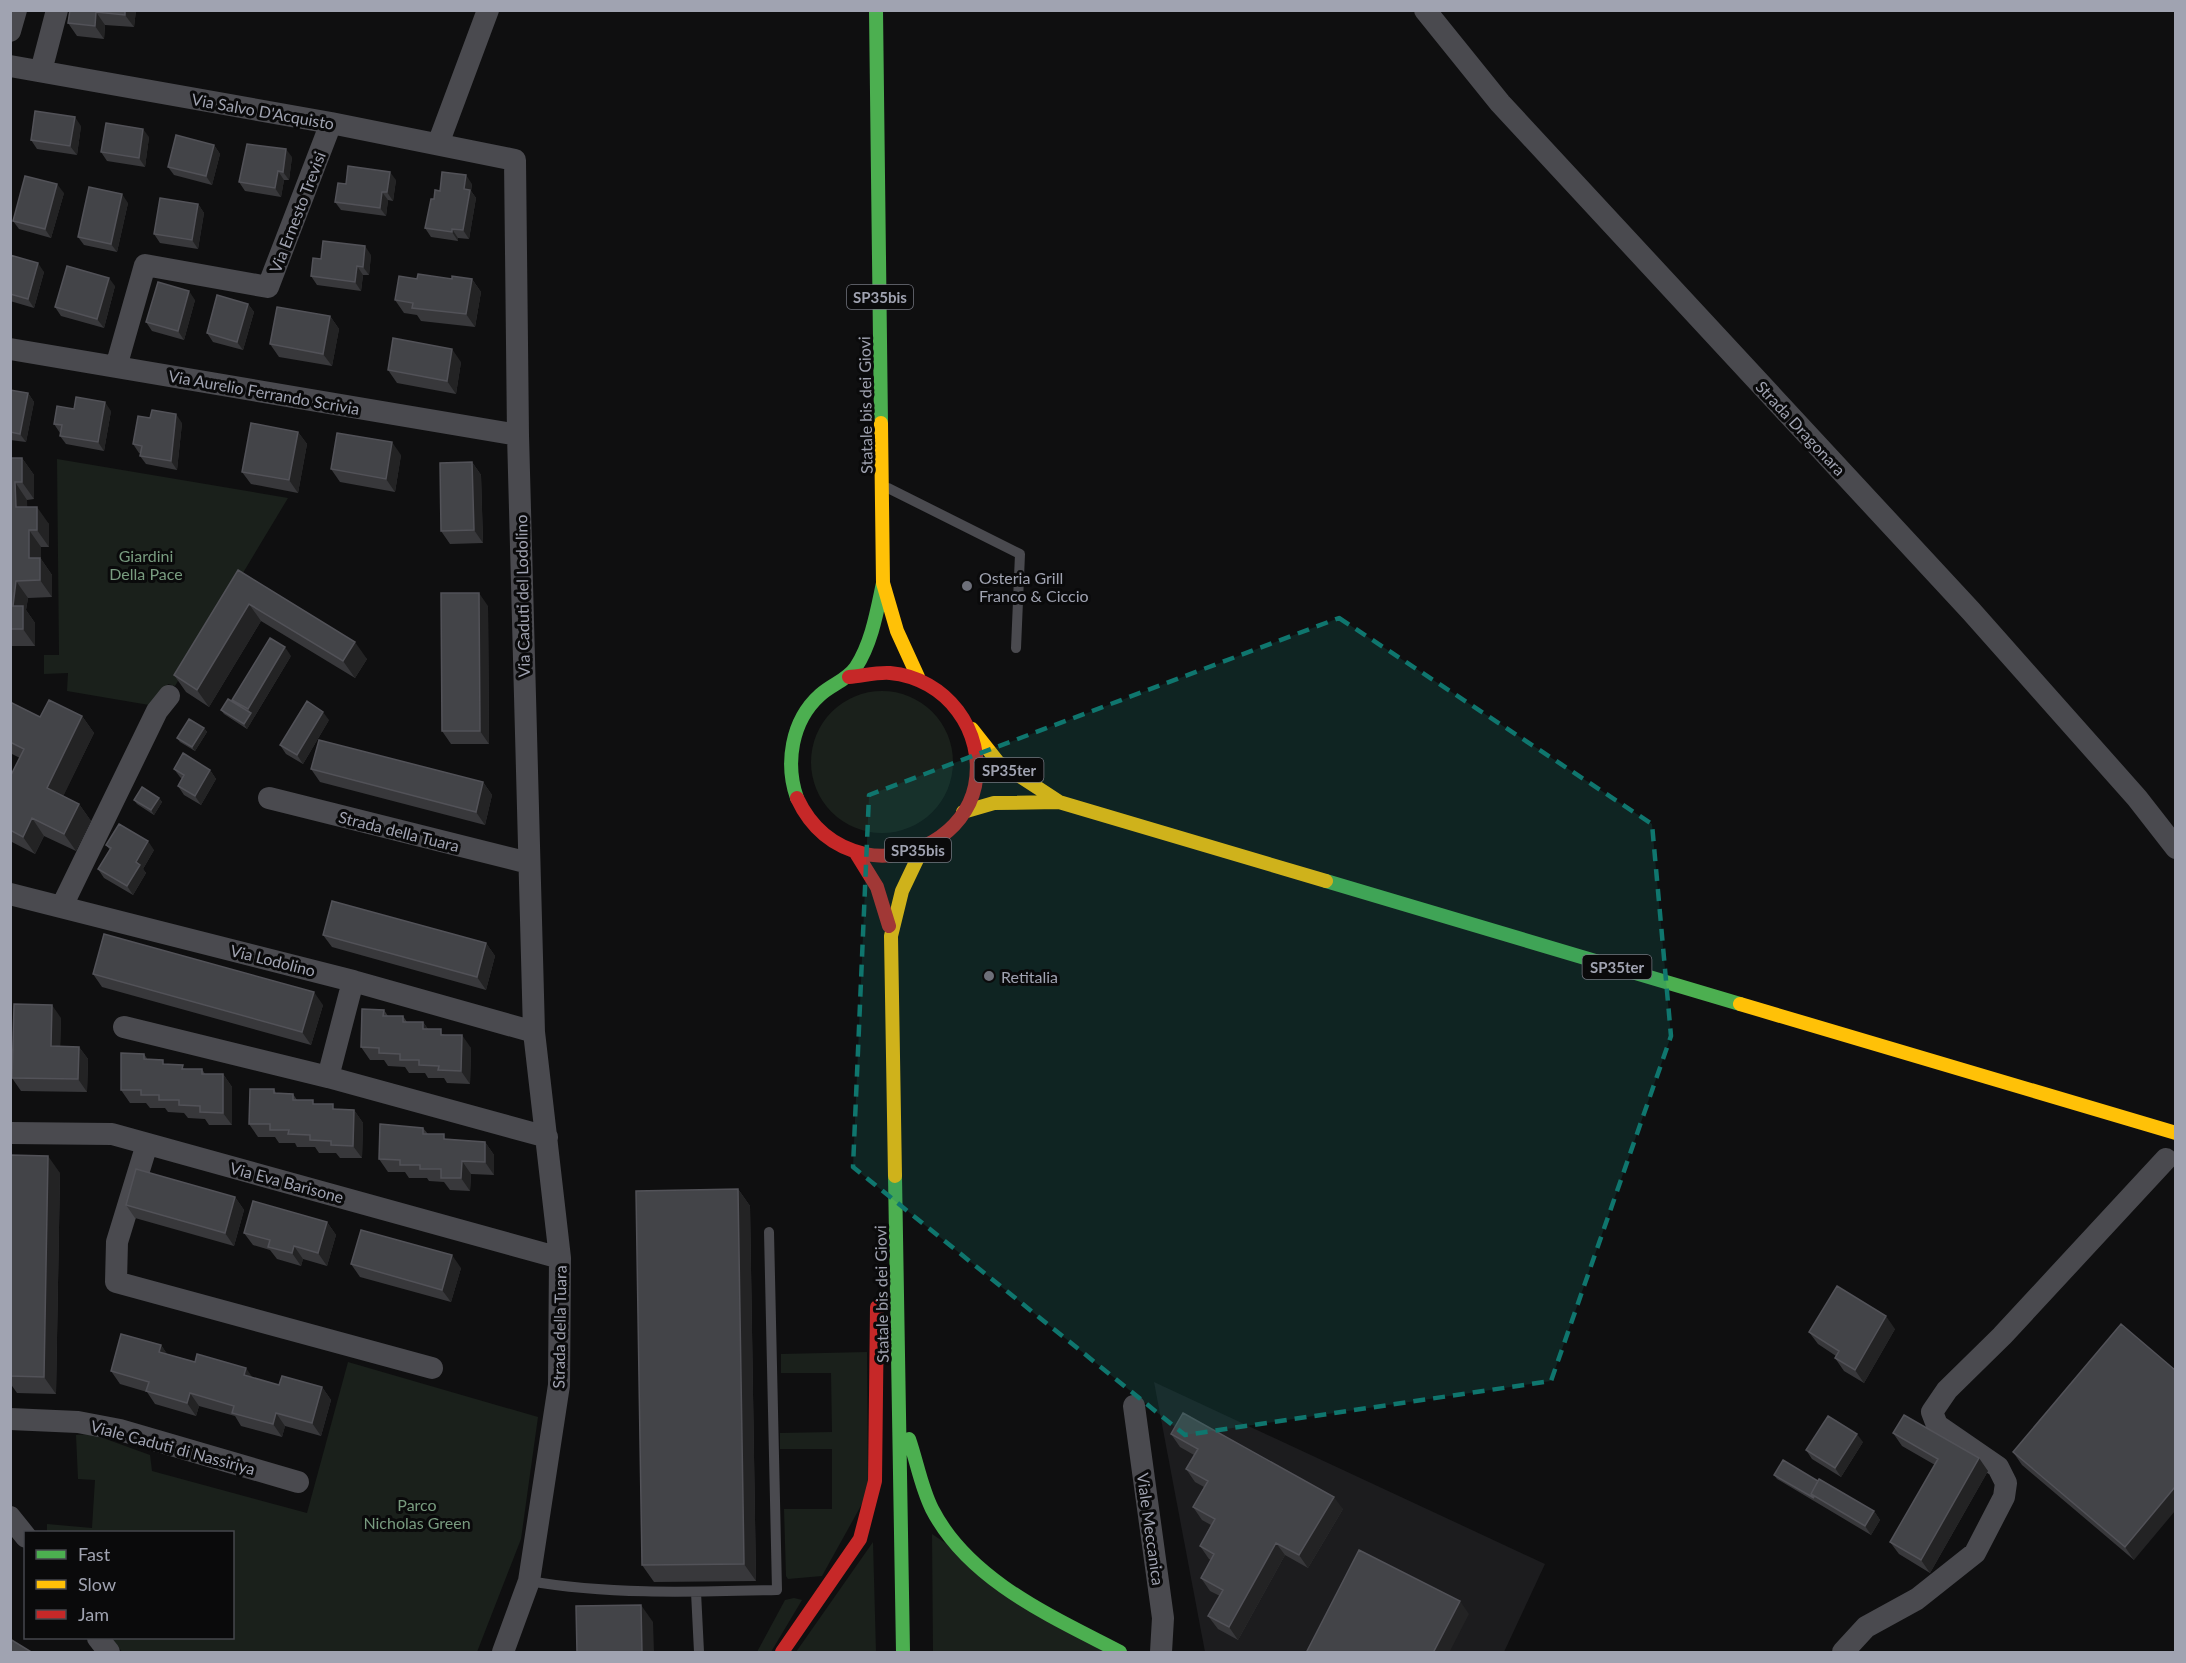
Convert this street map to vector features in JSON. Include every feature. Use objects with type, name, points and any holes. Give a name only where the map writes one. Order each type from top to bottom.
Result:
[{"type":"main road","name":"Statale bis dei Giovi","points":[[849,677],[865,648],[876,618],[883,583],[876,10]]},
{"type":"main road","name":"Statale bis dei Giovi","points":[[883,583],[903,651],[918,677]]},
{"type":"main road","name":"Statale bis dei Giovi","points":[[872,671],[895,671],[918,677],[939,688],[956,705],[969,726],[976,755],[975,785],[963,812],[945,834],[922,849],[900,855],[878,857],[856,853],[830,840],[809,820],[796,795],[790,767],[793,739],[805,713],[824,692],[849,677],[872,671]]},
{"type":"main road","name":"SP35ter","points":[[969,726],[998,762],[1059,802],[2175,1133]]},
{"type":"main road","name":"SP35ter","points":[[963,812],[994,803],[1059,802]]},
{"type":"main road","name":"Statale bis dei Giovi","points":[[903,1653],[891,936],[898,893],[908,869],[922,849]]},
{"type":"main road","name":"Statale bis dei Giovi","points":[[856,853],[872,873],[882,896],[891,936]]},
{"type":"main road","points":[[882,1264],[896,1200]]},
{"type":"main road","points":[[782,1653],[860,1539],[875,1481],[877,1297]]},
{"type":"main road","points":[[900,1414],[936,1516],[970,1559],[1006,1590],[1120,1653]]},
{"type":"street","points":[[10,31],[16,10]]},
{"type":"street","points":[[41,71],[57,10]]},
{"type":"street","points":[[438,144],[488,10]]},
{"type":"street","name":"Strada Dragonara","points":[[1425,10],[1500,103],[1971,611],[2137,798],[2175,848]]},
{"type":"street","name":"Via Salvo D'Acquisto","points":[[10,66],[331,123],[515,160]]},
{"type":"street","name":"Via Ernesto Trevisi","points":[[116,367],[145,265],[268,287],[331,123]]},
{"type":"street","name":"Via Caduti del Lodolino","points":[[515,160],[518,435],[534,1032]]},
{"type":"street","name":"Via Aurelio Ferrando Scrivia","points":[[10,349],[518,435]]},
{"type":"street","points":[[62,906],[157,711],[169,696]]},
{"type":"street","name":"Strada della Tuara","points":[[269,798],[529,863]]},
{"type":"street","name":"Via Lodolino","points":[[10,894],[353,981],[534,1032]]},
{"type":"street","points":[[328,1077],[353,981]]},
{"type":"street","points":[[124,1027],[328,1077],[547,1137]]},
{"type":"street","name":"Strada della Tuara","points":[[503,1653],[529,1581],[559,1385],[560,1258],[534,1032]]},
{"type":"street","name":"Via Eva Barisone","points":[[10,1133],[112,1134],[560,1258]]},
{"type":"street","points":[[147,1144],[117,1242],[116,1282],[432,1368]]},
{"type":"street","points":[[1843,1653],[1866,1627],[1917,1599],[1975,1552],[2004,1497],[2006,1483],[1998,1467],[1937,1425],[1932,1412],[1947,1390],[2002,1336],[2166,1159]]},
{"type":"street","name":"Viale Meccanica","points":[[1134,1406],[1163,1618],[1161,1653]]},
{"type":"street","name":"Viale Caduti di Nassiriya","points":[[10,1419],[78,1422],[120,1430],[298,1482]]},
{"type":"street","points":[[10,1517],[24,1534]]},
{"type":"street","points":[[99,1639],[109,1653]]},
{"type":"lane","points":[[882,485],[1020,554],[1016,648]]},
{"type":"lane","points":[[529,1581],[575,1589],[696,1592],[777,1590],[769,1232]]},
{"type":"lane","points":[[696,1592],[699,1653]]},
{"type":"highlighted area","points":[[1339,618],[1652,824],[1671,1036],[1551,1381],[1185,1435],[853,1167],[869,795]]},
{"type":"shaded area","points":[[1154,1382],[1545,1564],[1504,1652],[1205,1652]]},
{"type":"green space","name":"Giardini Della Pace","points":[[57,459],[288,498],[175,686],[168,684],[155,706],[67,691],[68,673],[44,674],[44,655],[59,655]]},
{"type":"green space","points":[[882,691],[909,696],[932,712],[948,735],[953,762],[948,789],[932,812],[909,828],[882,833],[855,828],[832,812],[816,789],[811,762],[816,735],[832,712],[855,696]]},
{"type":"green space","points":[[867,1352],[868,1493],[822,1576],[788,1579],[786,1576],[784,1509],[832,1509],[832,1449],[780,1449],[780,1433],[832,1432],[831,1373],[781,1373],[781,1354]]},
{"type":"green space","name":"Parco Nicholas Green","points":[[348,1362],[538,1417],[521,1539],[477,1652],[122,1652],[113,1639],[234,1639],[234,1531],[47,1531],[47,1524],[92,1528],[95,1480],[78,1479],[76,1435],[92,1434],[150,1455],[152,1471],[307,1513]]},
{"type":"green space","points":[[932,1534],[1108,1652],[933,1652]]},
{"type":"green space","points":[[873,1542],[876,1652],[796,1652]]},
{"type":"green space","points":[[794,1598],[802,1600],[771,1652],[757,1652],[785,1600]]},
{"type":"building","points":[[70,10],[125,10],[125,15],[96,12],[95,26],[68,23]]},
{"type":"building","points":[[35,111],[75,117],[70,146],[31,140]]},
{"type":"building","points":[[106,123],[143,129],[139,158],[101,152]]},
{"type":"building","points":[[176,135],[214,145],[206,176],[168,167]]},
{"type":"building","points":[[247,144],[286,149],[283,172],[278,171],[275,188],[239,182]]},
{"type":"building","points":[[348,166],[390,172],[387,192],[382,192],[380,208],[335,202],[338,183],[346,184]]},
{"type":"building","points":[[442,172],[466,175],[464,189],[470,190],[463,230],[452,229],[452,232],[425,228],[431,199],[434,199],[435,190],[440,191]]},
{"type":"building","points":[[25,176],[57,184],[45,229],[13,221]]},
{"type":"building","points":[[89,187],[122,194],[111,244],[78,237]]},
{"type":"building","points":[[160,198],[198,204],[192,240],[154,234]]},
{"type":"building","points":[[323,241],[365,246],[363,267],[357,266],[355,282],[311,276],[313,258],[321,259]]},
{"type":"building","points":[[10,255],[38,263],[28,299],[10,294]]},
{"type":"building","points":[[67,266],[109,278],[97,319],[55,307]]},
{"type":"building","points":[[418,274],[452,279],[452,276],[472,279],[466,314],[412,308],[413,303],[395,300],[399,276],[417,279]]},
{"type":"building","points":[[158,282],[189,291],[178,331],[146,322]]},
{"type":"building","points":[[217,295],[248,304],[237,342],[207,333]]},
{"type":"building","points":[[277,307],[330,316],[323,354],[270,344]]},
{"type":"building","points":[[393,338],[452,349],[447,381],[388,370]]},
{"type":"building","points":[[10,390],[28,393],[20,434],[10,432]]},
{"type":"building","points":[[76,397],[105,402],[98,442],[60,436],[62,425],[54,424],[57,406],[74,409]]},
{"type":"building","points":[[152,410],[176,414],[171,461],[140,456],[142,446],[133,444],[138,416],[150,418]]},
{"type":"building","points":[[251,423],[298,432],[289,480],[242,472]]},
{"type":"building","points":[[337,433],[392,442],[386,479],[331,469]]},
{"type":"building","points":[[10,458],[22,458],[22,482],[15,482],[16,507],[37,507],[37,530],[29,530],[29,558],[40,558],[40,580],[16,581],[13,606],[23,606],[23,629],[10,629]]},
{"type":"building","points":[[472,462],[474,530],[441,531],[440,463]]},
{"type":"building","points":[[238,570],[355,642],[343,661],[249,604],[197,690],[174,675]]},
{"type":"building","points":[[441,593],[479,593],[480,731],[442,731]]},
{"type":"building","points":[[270,638],[285,647],[248,709],[232,700]]},
{"type":"building","points":[[228,699],[251,713],[244,724],[221,710]]},
{"type":"building","points":[[49,700],[82,716],[47,788],[79,804],[64,834],[32,818],[23,837],[10,830],[10,777],[24,749],[10,742],[10,702],[40,717]]},
{"type":"building","points":[[307,701],[323,712],[297,755],[280,745]]},
{"type":"building","points":[[189,719],[204,728],[192,747],[177,738]]},
{"type":"building","points":[[319,740],[483,782],[476,812],[311,769]]},
{"type":"building","points":[[183,753],[210,770],[195,796],[178,786],[184,775],[174,769]]},
{"type":"building","points":[[142,787],[159,798],[151,810],[134,800]]},
{"type":"building","points":[[119,824],[148,841],[136,862],[140,865],[127,886],[98,869],[111,848],[106,845]]},
{"type":"building","points":[[332,901],[486,943],[477,977],[323,935]]},
{"type":"building","points":[[104,934],[314,992],[302,1032],[93,974]]},
{"type":"building","points":[[14,1004],[52,1005],[51,1046],[79,1047],[78,1079],[12,1078]]},
{"type":"building","points":[[362,1009],[384,1010],[383,1016],[403,1016],[403,1022],[423,1022],[423,1029],[441,1029],[441,1035],[462,1035],[461,1071],[438,1070],[439,1066],[419,1065],[419,1060],[400,1060],[400,1054],[379,1053],[379,1048],[361,1047]]},
{"type":"building","points":[[121,1053],[144,1054],[144,1059],[163,1060],[163,1064],[183,1065],[182,1069],[202,1069],[202,1074],[223,1074],[223,1113],[200,1112],[200,1106],[179,1105],[179,1100],[159,1100],[159,1095],[141,1095],[141,1090],[121,1090]]},
{"type":"building","points":[[250,1089],[274,1089],[274,1093],[293,1094],[293,1100],[313,1100],[313,1104],[333,1104],[333,1109],[354,1110],[353,1146],[331,1145],[331,1141],[310,1140],[310,1135],[288,1134],[289,1130],[270,1130],[270,1124],[249,1124]]},
{"type":"building","points":[[380,1124],[423,1128],[423,1134],[444,1134],[444,1139],[485,1142],[485,1162],[462,1161],[461,1178],[441,1178],[441,1169],[420,1169],[420,1165],[400,1165],[400,1160],[379,1159]]},
{"type":"building","points":[[10,1155],[48,1156],[44,1377],[10,1376]]},
{"type":"building","points":[[136,1169],[235,1197],[225,1233],[126,1205]]},
{"type":"building","points":[[738,1189],[744,1564],[642,1565],[636,1191]]},
{"type":"building","points":[[253,1201],[327,1222],[318,1253],[294,1246],[292,1253],[268,1247],[270,1240],[244,1233]]},
{"type":"building","points":[[361,1230],[452,1255],[442,1290],[351,1264]]},
{"type":"building","points":[[1837,1286],[1886,1316],[1855,1370],[1835,1358],[1839,1351],[1809,1332]]},
{"type":"building","points":[[2121,1324],[2175,1370],[2175,1487],[2125,1547],[2013,1452]]},
{"type":"building","points":[[121,1334],[161,1345],[159,1352],[195,1362],[197,1354],[246,1368],[244,1375],[279,1385],[282,1376],[322,1387],[312,1423],[276,1413],[273,1424],[232,1413],[234,1406],[190,1393],[187,1403],[146,1391],[149,1382],[111,1371]]},
{"type":"building","points":[[1183,1413],[1334,1497],[1299,1555],[1276,1543],[1229,1627],[1208,1616],[1223,1590],[1201,1578],[1214,1554],[1200,1546],[1215,1519],[1193,1507],[1208,1481],[1186,1469],[1198,1449],[1171,1434]]},
{"type":"building","points":[[1904,1415],[1979,1458],[1921,1560],[1890,1542],[1938,1459],[1893,1433]]},
{"type":"building","points":[[1828,1416],[1857,1434],[1835,1468],[1806,1450]]},
{"type":"building","points":[[1783,1460],[1818,1481],[1811,1494],[1814,1498],[1774,1475]]},
{"type":"building","points":[[1819,1479],[1874,1511],[1865,1526],[1811,1494]]},
{"type":"building","points":[[1359,1550],[1460,1601],[1433,1653],[1306,1653]]},
{"type":"building","points":[[641,1605],[642,1653],[577,1653],[576,1606]]},
{"type":"building","points":[[10,1639],[33,1653],[10,1653]]},
{"type":"traffic: fast","points":[[876,10],[881,423]]},
{"type":"traffic: fast","points":[[797,798],[793,785],[791,757],[802,717],[820,695],[848,676],[856,667],[870,637],[883,583]]},
{"type":"traffic: fast","points":[[1326,881],[1740,1004]]},
{"type":"traffic: fast","points":[[895,1176],[903,1652]]},
{"type":"traffic: fast","points":[[909,1439],[928,1501],[948,1534],[968,1557],[990,1577],[1015,1594],[1120,1652]]},
{"type":"traffic: slow","points":[[881,423],[883,583],[897,631],[918,677]]},
{"type":"traffic: slow","points":[[972,729],[998,762],[1058,801]]},
{"type":"traffic: slow","points":[[963,812],[994,803],[1059,802],[1326,881]]},
{"type":"traffic: slow","points":[[895,1176],[891,936],[902,891],[922,849]]},
{"type":"traffic: slow","points":[[1740,1004],[2176,1133]]},
{"type":"traffic: jam","points":[[797,798],[809,818],[824,835],[853,851],[883,856],[917,849],[933,841],[948,831],[960,818],[969,803],[975,786],[977,766],[974,746],[968,727],[958,711],[944,696],[910,677],[890,673],[849,677]]},
{"type":"traffic: jam","points":[[856,853],[877,887],[889,926]]},
{"type":"traffic: jam","points":[[782,1652],[860,1539],[875,1481],[877,1307]]},
{"type":"place","name":"Osteria Grill Franco & Ciccio","points":[[967,586]]},
{"type":"place","name":"Retitalia","points":[[989,976]]}]
